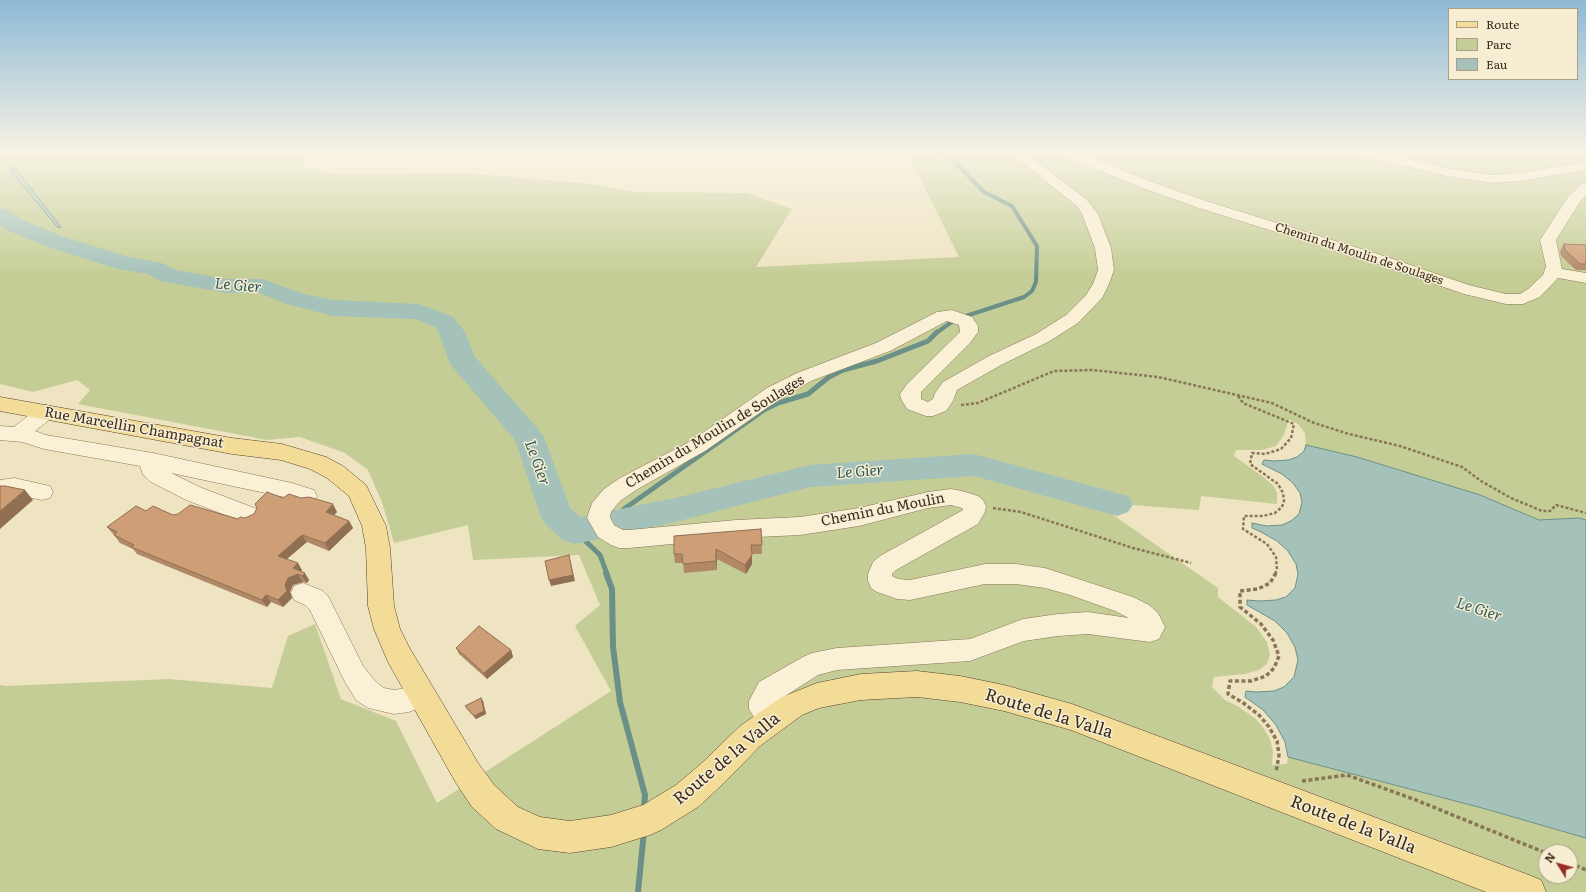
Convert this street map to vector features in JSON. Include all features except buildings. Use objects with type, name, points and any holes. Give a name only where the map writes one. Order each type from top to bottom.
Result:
[{"type":"main road","name":"Rue Marcellin Champagnat","points":[[0,404],[232,446],[268,450]]},
{"type":"main road","name":"Route de la Valla","points":[[268,450],[298,456],[318,464],[335,472],[358,491],[374,526],[378,548],[381,606],[387,629],[398,654],[467,773],[483,796],[507,818],[538,833],[570,837],[611,831],[650,819],[687,796],[714,772],[750,736],[770,720],[792,706],[817,696],[861,687],[917,684],[960,689],[1004,698],[1072,718],[1529,892]]},
{"type":"street","points":[[943,401],[950,386],[996,360],[1042,338],[1072,318],[1093,298],[1101,284],[1106,270],[1103,248],[1090,214],[1082,203],[1070,194]]},
{"type":"street","name":"Chemin du Moulin de Soulages","points":[[1171,194],[1489,296],[1506,299],[1523,299],[1534,293],[1553,272]]},
{"type":"street","points":[[1571,194],[1548,240],[1554,266],[1553,272],[1586,278]]},
{"type":"street","name":"Chemin du Moulin de Soulages","points":[[602,524],[600,509],[612,495],[628,484],[698,446],[774,393],[804,377],[883,347],[943,316],[952,315],[966,321],[969,326],[969,332],[964,339],[914,388],[910,394],[914,404],[926,409],[933,409],[939,406],[943,401]]},
{"type":"street","points":[[9,433],[46,412]]},
{"type":"street","points":[[9,433],[50,444],[153,461],[230,479],[292,491],[306,496]]},
{"type":"street","points":[[153,461],[150,464],[151,470],[159,476],[194,494],[249,514]]},
{"type":"street","points":[[0,488],[14,486],[42,492]]},
{"type":"street","name":"Chemin du Moulin","points":[[602,524],[619,539],[629,539],[736,529],[800,526],[859,517],[928,500],[951,497],[966,500],[975,506]]},
{"type":"street","points":[[770,720],[763,709],[763,701],[768,691],[812,665],[831,660],[970,650],[1023,630],[1058,625],[1088,623],[1143,631],[1150,630],[1152,627],[1150,620],[1140,612],[1124,604],[1045,578],[1016,574],[986,574],[910,590],[886,586],[880,581],[882,569],[888,563],[970,518],[974,512],[975,506]]},
{"type":"street","points":[[303,593],[314,598],[319,603],[354,674],[366,692],[378,699],[394,702],[409,700],[421,694]]},
{"type":"path","points":[[943,401],[957,406],[978,403],[1054,371],[1092,370],[1158,377],[1272,403],[1314,423],[1349,434],[1400,446],[1462,467],[1481,481],[1511,498],[1542,511],[1550,511],[1556,505],[1586,513]]},
{"type":"path","points":[[1238,395],[1243,403],[1294,424],[1291,438],[1281,449],[1265,454],[1252,453],[1250,464],[1278,484],[1283,494],[1284,501],[1282,507],[1274,513],[1263,516],[1244,516],[1243,529],[1260,538],[1266,544],[1276,557],[1277,570],[1270,584],[1258,589],[1240,591],[1240,607],[1261,624],[1273,640],[1279,656],[1274,668],[1266,676],[1251,682],[1230,681],[1228,694],[1260,715],[1277,741],[1278,755],[1273,794]]},
{"type":"path","points":[[975,506],[1021,512],[1133,548],[1191,563]]},
{"type":"path","points":[[1273,794],[1293,782],[1347,775],[1416,800],[1538,850]]},
{"type":"green space","points":[[0,194],[749,194],[792,209],[756,267],[959,257],[928,194],[1586,194],[1586,520],[1579,518],[1539,520],[1480,495],[1357,457],[1306,445],[1305,433],[1298,424],[1289,419],[1284,435],[1276,446],[1262,450],[1236,450],[1234,456],[1273,485],[1277,493],[1277,504],[1201,496],[1199,510],[1117,504],[1113,515],[1218,588],[1218,597],[1256,627],[1267,642],[1270,654],[1267,664],[1259,670],[1245,674],[1214,677],[1212,687],[1225,700],[1239,707],[1256,719],[1264,729],[1270,739],[1273,752],[1272,765],[1287,764],[1288,757],[1482,808],[1586,838],[1586,892],[0,892],[0,685],[169,679],[272,688],[288,636],[315,624],[341,699],[396,721],[437,803],[611,691],[575,626],[600,605],[579,555],[473,560],[468,525],[394,543],[382,502],[368,470],[345,453],[300,437],[267,440],[78,404],[90,390],[77,380],[33,392],[0,384]]},
{"type":"water","points":[[30,194],[35,194],[61,227],[58,228]]},
{"type":"water","points":[[1306,445],[1357,457],[1480,495],[1539,520],[1579,518],[1586,520],[1586,838],[1482,808],[1288,757],[1285,742],[1276,725],[1263,710],[1245,697],[1246,691],[1274,691],[1284,687],[1294,677],[1298,660],[1295,647],[1287,633],[1275,621],[1247,605],[1247,600],[1276,600],[1286,597],[1295,588],[1298,574],[1296,564],[1288,551],[1277,541],[1252,528],[1252,523],[1267,526],[1282,525],[1291,521],[1299,514],[1302,502],[1300,493],[1293,483],[1282,474],[1262,464],[1264,460],[1288,460],[1297,457],[1304,451]]},
{"type":"waterway","points":[[963,317],[1024,297],[1032,291],[1036,282],[1037,246],[1012,206],[987,194]]},
{"type":"waterway","name":"Le Gier","points":[[0,215],[14,225],[59,243],[126,264],[154,268],[169,276],[226,286],[262,286],[296,299],[333,308],[419,312],[444,322],[452,332],[461,359],[529,437],[556,515],[575,531],[675,510],[810,476],[974,465],[1117,504]]},
{"type":"waterway","points":[[936,333],[956,319]]},
{"type":"waterway","points":[[610,524],[624,509],[764,410],[778,403],[808,394],[829,377],[843,370],[877,361],[928,341],[936,333]]},
{"type":"waterway","points":[[575,531],[600,555],[607,574]]},
{"type":"waterway","points":[[606,573],[612,589],[613,647],[620,702],[645,795],[644,809]]},
{"type":"waterway","points":[[638,892],[644,831]]}]
